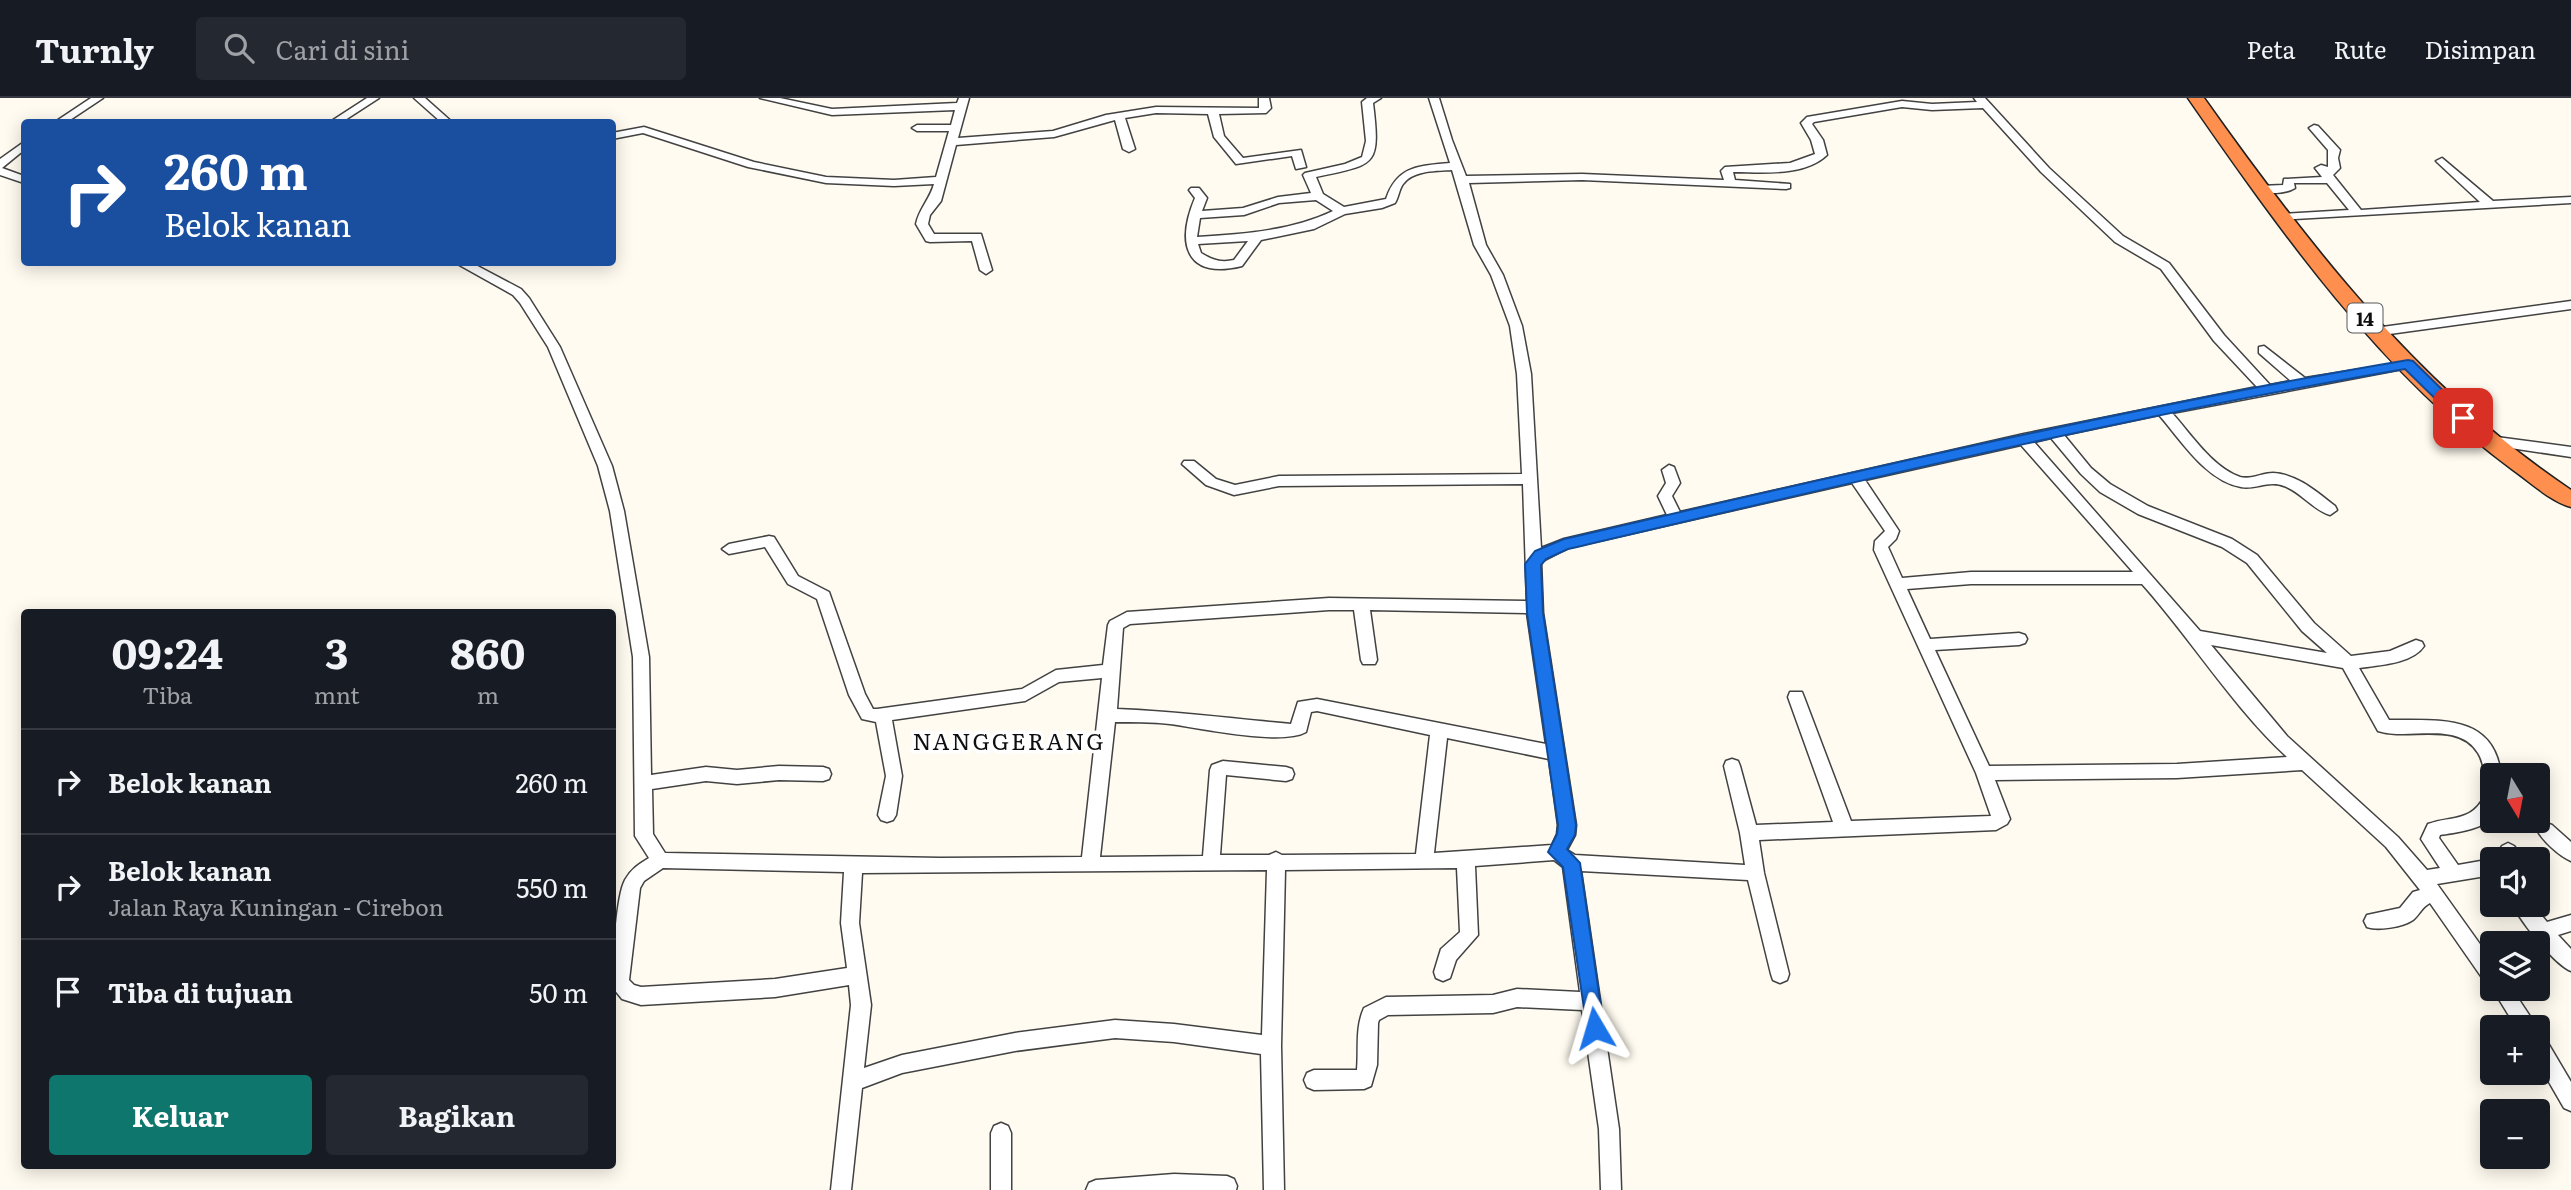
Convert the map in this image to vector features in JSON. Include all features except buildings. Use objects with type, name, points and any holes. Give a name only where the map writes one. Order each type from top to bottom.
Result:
[{"type":"highway","name":"14","points":[[2196,98],[2260,189],[2375,332],[2489,441],[2571,500]]},
{"type":"street","points":[[65,119],[99,98]]},
{"type":"street","points":[[340,119],[374,98]]},
{"type":"street","points":[[419,98],[444,119]]},
{"type":"street","points":[[765,98],[799,107],[844,112],[963,102],[935,201],[922,218],[927,235],[934,238],[977,237],[986,270]]},
{"type":"street","points":[[952,142],[1054,134],[1119,115],[1168,110],[1262,111],[1266,108],[1264,98]]},
{"type":"street","points":[[1342,211],[1318,196],[1309,175],[1362,163],[1371,156],[1374,148],[1367,102],[1376,98]]},
{"type":"street","points":[[1434,98],[1446,140],[1462,180],[1480,245],[1497,275],[1516,326],[1522,358],[1535,607],[1567,825],[1564,858],[1591,1002],[1609,1129],[1611,1190]]},
{"type":"street","points":[[1730,183],[1727,171],[1729,169],[1786,166],[1816,159],[1821,155],[1821,150],[1806,122],[1811,119],[1902,104],[1932,107],[1981,101],[2045,170],[2119,239],[2165,266],[2219,338],[2265,388]]},
{"type":"street","points":[[1213,110],[1219,137],[1240,162],[1297,152],[1300,167]]},
{"type":"street","points":[[1119,115],[1129,149]]},
{"type":"street","points":[[916,128],[956,128]]},
{"type":"street","points":[[2260,189],[2289,188],[2288,181],[2326,174],[2334,168],[2334,150],[2314,128]]},
{"type":"street","points":[[616,135],[644,130],[752,165],[826,180],[894,183],[939,180]]},
{"type":"street","points":[[0,156],[20,148]]},
{"type":"street","points":[[0,165],[20,148]]},
{"type":"street","points":[[2442,161],[2465,185],[2489,204]]},
{"type":"street","points":[[1191,241],[1257,237],[1310,226],[1342,211],[1382,205],[1391,201],[1397,185],[1406,176],[1426,169],[1457,166]]},
{"type":"street","points":[[0,171],[21,179]]},
{"type":"street","points":[[2326,174],[2358,214]]},
{"type":"street","points":[[1462,180],[1583,177],[1786,186]]},
{"type":"street","points":[[1195,190],[1200,198],[1194,215],[1191,241],[1199,258],[1216,265],[1230,265],[1244,259],[1257,237]]},
{"type":"street","points":[[1194,215],[1244,211],[1278,200],[1318,196]]},
{"type":"street","points":[[2283,218],[2571,200]]},
{"type":"street","points":[[468,266],[517,292],[540,322],[554,346],[605,466],[617,511],[638,635],[645,783],[644,836],[660,860]]},
{"type":"street","points":[[475,270],[484,266]]},
{"type":"street","points":[[2375,332],[2571,305]]},
{"type":"street","points":[[2264,350],[2301,382]]},
{"type":"street","points":[[1534,560],[1564,544],[2024,439],[2265,388],[2408,364]]},
{"type":"street","points":[[2163,411],[2203,455],[2232,479],[2245,483],[2269,478],[2288,482],[2300,487],[2330,510]]},
{"type":"street","points":[[2054,433],[2086,471],[2105,488],[2143,510],[2227,543],[2245,553],[2308,627],[2348,663],[2384,726],[2458,729],[2483,745],[2490,763]]},
{"type":"street","points":[[2024,439],[2147,578],[2240,694],[2303,763],[2392,842],[2429,886],[2480,959]]},
{"type":"street","points":[[2489,441],[2571,453]]},
{"type":"street","points":[[1189,464],[1211,482],[1234,490],[1279,481],[1530,479]]},
{"type":"street","points":[[1669,470],[1673,483],[1665,496],[1676,518]]},
{"type":"street","points":[[1749,833],[1844,827],[1996,823],[2001,819],[1984,773],[1880,545],[1892,531],[1856,477]]},
{"type":"street","points":[[729,548],[769,541],[793,580],[824,596],[857,695],[868,715],[883,716],[1026,695],[1056,676],[1110,671]]},
{"type":"street","points":[[1896,584],[1983,578],[2147,578]]},
{"type":"street","points":[[1090,863],[1116,625],[1127,618],[1329,604],[1535,607]]},
{"type":"street","points":[[1361,604],[1369,660]]},
{"type":"street","points":[[2196,636],[2348,663],[2392,657],[2416,646]]},
{"type":"street","points":[[1925,645],[2020,639]]},
{"type":"street","points":[[1796,697],[1844,827]]},
{"type":"street","points":[[1107,715],[1167,717],[1293,731],[1300,727],[1304,707],[1317,705],[1555,753]]},
{"type":"street","points":[[883,716],[894,776],[887,815]]},
{"type":"street","points":[[1424,861],[1439,731]]},
{"type":"street","points":[[1984,773],[2176,771],[2303,763]]},
{"type":"street","points":[[1732,766],[1780,974]]},
{"type":"street","points":[[1211,862],[1218,771],[1223,768],[1286,774]]},
{"type":"street","points":[[645,783],[716,774],[733,774],[737,777],[779,773],[823,775]]},
{"type":"street","points":[[2452,872],[2430,839],[2430,833],[2434,829],[2480,818]]},
{"type":"street","points":[[2549,833],[2571,853]]},
{"type":"street","points":[[855,975],[775,988],[641,996],[629,993],[622,988],[620,980],[629,892],[638,875],[660,860],[853,865],[1564,858],[1755,873]]},
{"type":"street","points":[[1443,972],[1448,955],[1469,934],[1466,859]]},
{"type":"street","points":[[1274,1190],[1271,1046],[1276,860]]},
{"type":"street","points":[[841,1190],[861,1005],[850,923],[853,865]]},
{"type":"street","points":[[2373,921],[2408,914],[2429,886],[2452,872],[2480,868]]},
{"type":"street","points":[[2532,917],[2543,931],[2571,923]]},
{"type":"street","points":[[2550,939],[2571,962]]},
{"type":"street","points":[[1314,1080],[1364,1079],[1367,1069],[1364,1041],[1367,1022],[1371,1014],[1386,1006],[1493,1004],[1517,998],[1591,1002]]},
{"type":"street","points":[[854,1081],[902,1064],[1015,1042],[1115,1029],[1174,1032],[1271,1046]]},
{"type":"street","points":[[2550,1065],[2571,1101]]},
{"type":"street","points":[[1000,1190],[1001,1133]]},
{"type":"street","points":[[1096,1190],[1174,1184],[1227,1186]]},
{"type":"district","name":"NANGGERANG","points":[[1009,740]]},
{"type":"route","points":[[1595,1028],[1571,863],[1557,852],[1563,844],[1567,825],[1535,613],[1533,564],[1540,555],[1564,544],[1937,458],[2265,388],[2408,364],[2463,418]]}]
